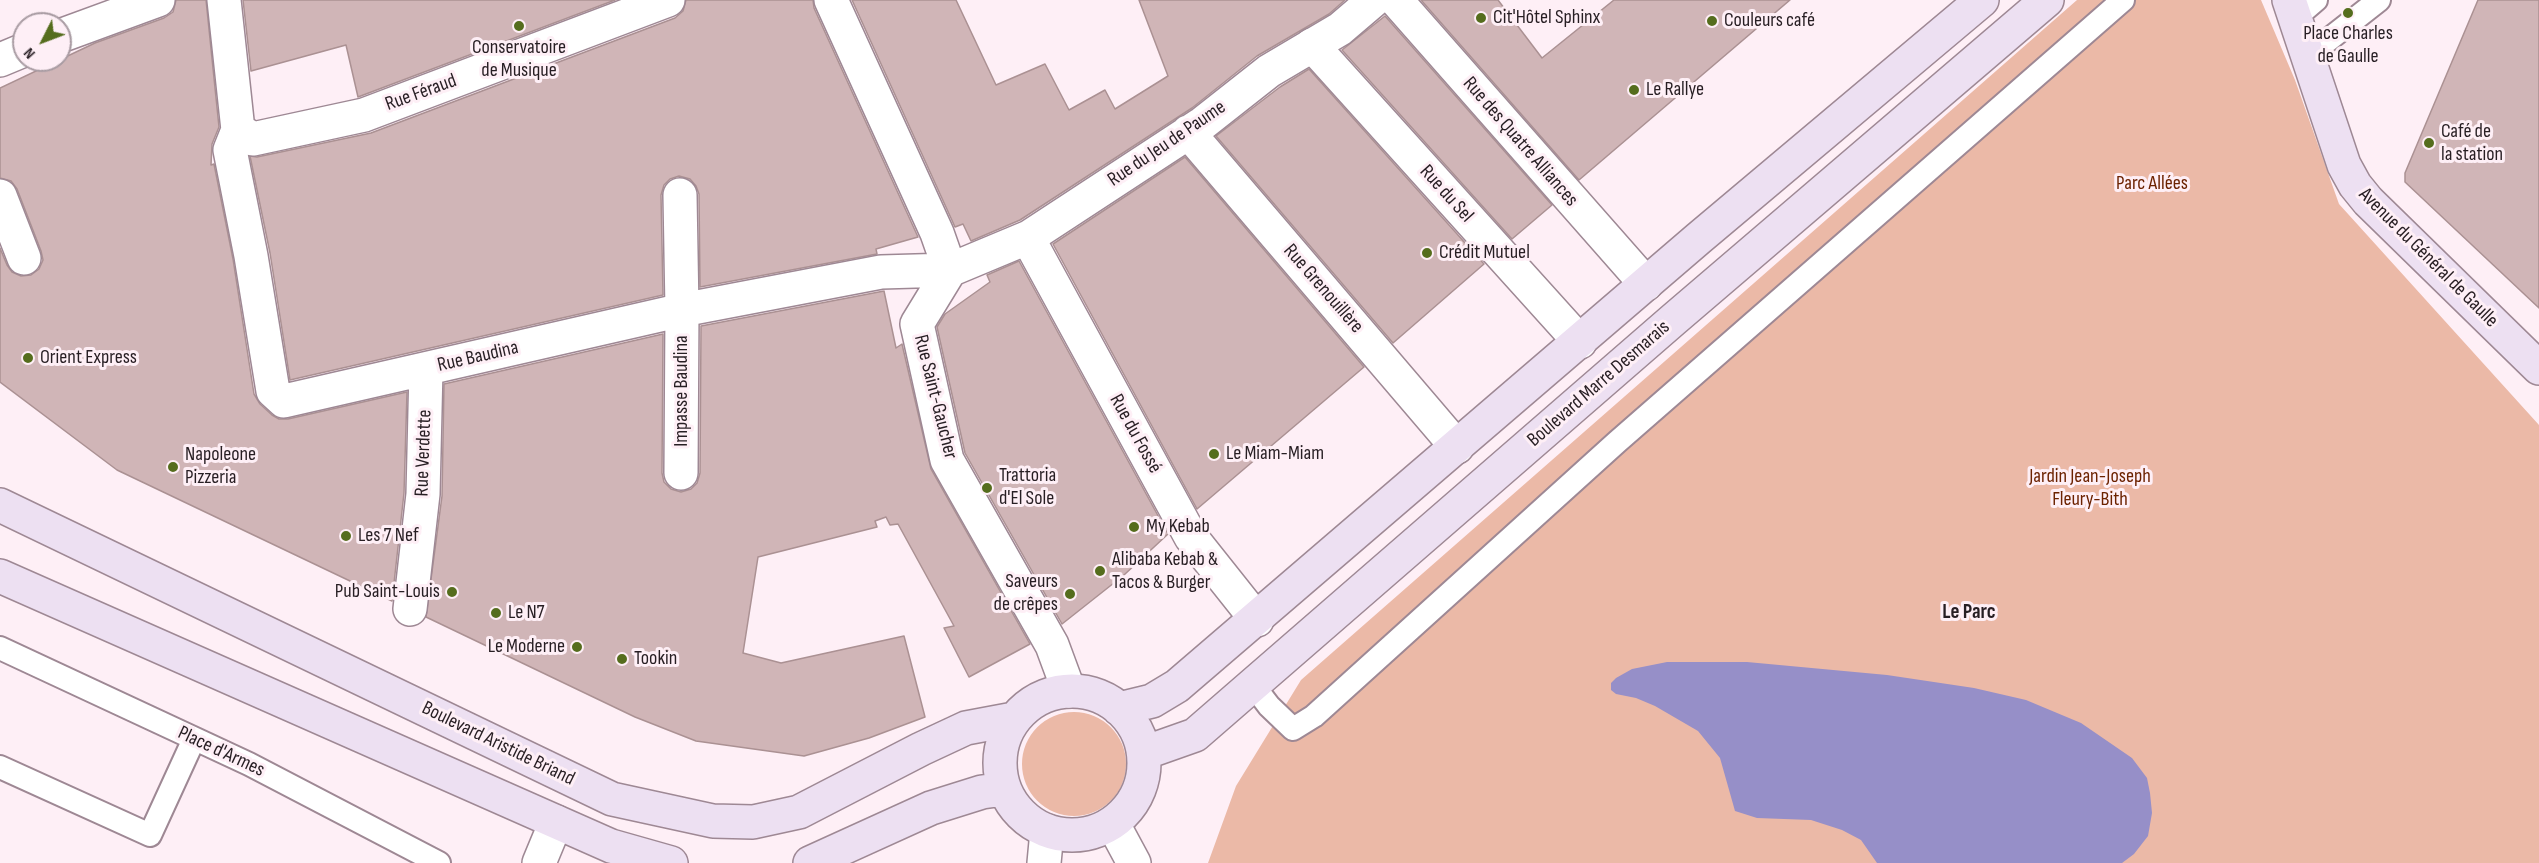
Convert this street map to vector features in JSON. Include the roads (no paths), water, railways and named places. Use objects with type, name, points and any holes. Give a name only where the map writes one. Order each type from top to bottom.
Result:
[{"type":"main road","points":[[1119,709],[1152,701],[1177,686],[1982,0]]},
{"type":"main road","name":"Boulevard Marre Desmarais","points":[[1144,753],[1195,735],[1664,327],[2047,0]]},
{"type":"main road","name":"Avenue du Général de Gaulle","points":[[2300,6],[2308,55],[2344,165],[2355,185],[2368,201],[2539,368]]},
{"type":"main road","name":"Boulevard Aristide Briand","points":[[0,504],[612,799],[713,821],[753,822],[799,813],[966,728],[1014,719]]},
{"type":"main road","points":[[0,576],[611,846],[671,863]]},
{"type":"main road","points":[[1069,691],[1096,695],[1119,709],[1135,728],[1144,753],[1144,769],[1135,800],[1113,824],[1098,832],[1064,836],[1046,847],[1004,789],[1000,771],[1000,753],[1005,735],[1014,719],[1025,708],[1039,699],[1069,691]]},
{"type":"main road","points":[[810,863],[931,808],[982,792],[1004,789]]},
{"type":"street","points":[[72,32],[158,0]]},
{"type":"street","points":[[224,0],[238,130]]},
{"type":"street","name":"Rue Féraud","points":[[238,130],[253,138],[364,115],[668,0]]},
{"type":"street","points":[[831,0],[937,233],[950,270]]},
{"type":"street","name":"Rue du Jeu de Paume","points":[[950,270],[1029,237],[1203,123],[1269,71],[1340,28],[1374,0]]},
{"type":"street","name":"Rue des Quatre Alliances","points":[[1396,0],[1646,284]]},
{"type":"street","name":"Rue du Sel","points":[[1312,45],[1580,342]]},
{"type":"street","name":"Rue Baudina","points":[[238,130],[230,150],[251,256],[273,391],[284,401],[682,310],[881,272],[950,270]]},
{"type":"street","name":"Rue Grenouillère","points":[[1188,132],[1457,447]]},
{"type":"street","name":"Impasse Baudina","points":[[680,195],[681,473]]},
{"type":"street","points":[[0,196],[24,258]]},
{"type":"street","name":"Rue du Fossé","points":[[1029,237],[1191,537],[1257,620]]},
{"type":"street","name":"Rue Saint-Gaucher","points":[[950,270],[917,324],[947,460],[1052,645],[1069,691]]},
{"type":"street","name":"Rue Verdette","points":[[410,609],[423,494],[426,369]]},
{"type":"street","points":[[539,863],[556,822]]},
{"type":"street","points":[[1113,824],[1134,863]]},
{"type":"lane","points":[[1253,685],[1269,706],[1293,729],[1314,716],[1617,442],[2123,0]]},
{"type":"lane","points":[[2308,55],[2379,0]]},
{"type":"lane","name":"Place d'Armes","points":[[0,648],[249,764],[439,863]]},
{"type":"lane","points":[[0,767],[150,835],[194,739]]},
{"type":"place","name":"Place Charles de Gaulle","points":[[2348,13]]},
{"type":"place","name":"Cit'Hôtel Sphinx","points":[[1481,18]]},
{"type":"place","name":"Couleurs café","points":[[1712,21]]},
{"type":"place","name":"Conservatoire de Musique","points":[[519,26]]},
{"type":"place","name":"Le Rallye","points":[[1634,90]]},
{"type":"place","name":"Café de la station","points":[[2429,143]]},
{"type":"place","name":"Crédit Mutuel","points":[[1427,253]]},
{"type":"place","name":"Orient Express","points":[[28,358]]},
{"type":"place","name":"Le Miam-Miam","points":[[1214,454]]},
{"type":"place","name":"Napoleone Pizzeria","points":[[173,467]]},
{"type":"place","name":"Trattoria d'El Sole","points":[[987,488]]},
{"type":"place","name":"My Kebab","points":[[1134,527]]},
{"type":"place","name":"Les 7 Nef","points":[[346,536]]},
{"type":"place","name":"Alibaba Kebab & Tacos & Burger","points":[[1100,571]]},
{"type":"place","name":"Pub Saint-Louis","points":[[452,592]]},
{"type":"place","name":"Saveurs de crêpes","points":[[1070,594]]},
{"type":"place","name":"Le N7","points":[[496,613]]},
{"type":"place","name":"Le Moderne","points":[[577,647]]},
{"type":"place","name":"Tookin","points":[[622,659]]},
{"type":"district","name":"Le Parc","points":[[1969,613]]},
{"type":"park label","name":"Parc Allées","points":[[2152,184]]},
{"type":"park label","name":"Jardin Jean-Joseph Fleury-Bith","points":[[2090,488]]}]
